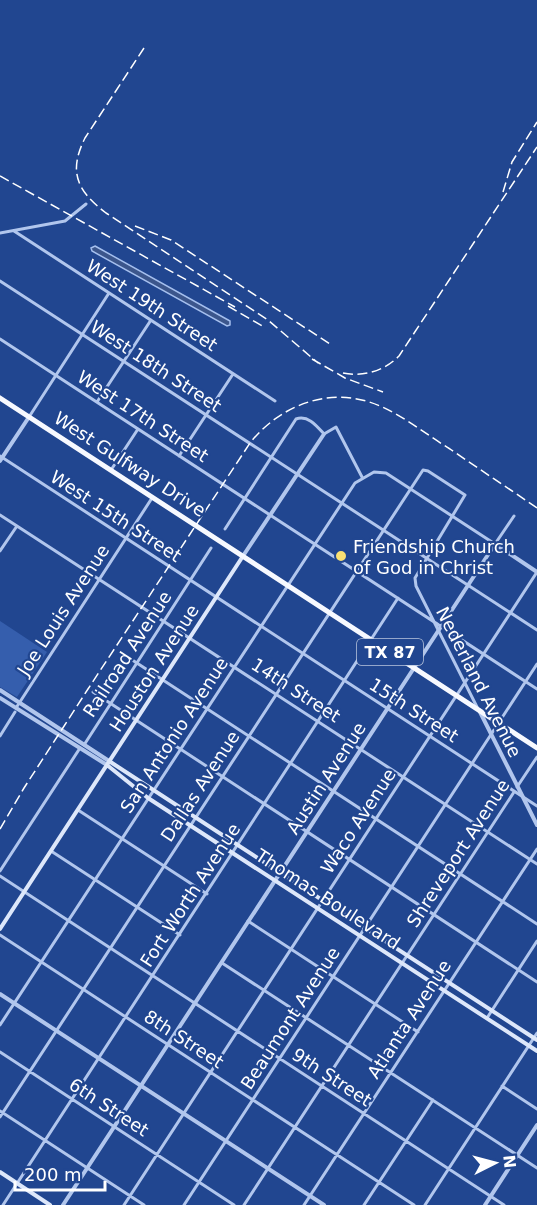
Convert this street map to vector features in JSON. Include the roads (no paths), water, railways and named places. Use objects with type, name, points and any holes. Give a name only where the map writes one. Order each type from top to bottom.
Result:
[{"type":"main road","name":"West Gulfway Drive","points":[[0,398],[243,556]]},
{"type":"main road","name":"TX 87","points":[[243,556],[537,748]]},
{"type":"main road","name":"Houston Avenue","points":[[0,929],[243,556]]},
{"type":"main road","name":"Thomas Boulevard","points":[[108,763],[535,1039]]},
{"type":"main road","name":"Thomas Boulevard","points":[[108,763],[148,798],[537,1051]]},
{"type":"main road","points":[[0,1172],[50,1205]]},
{"type":"street","points":[[0,233],[65,220],[86,204]]},
{"type":"street","name":"West 19th Street","points":[[14,231],[275,401]]},
{"type":"street","name":"West 18th Street","points":[[0,281],[537,630]]},
{"type":"street","points":[[1,458],[109,293]]},
{"type":"street","points":[[97,402],[151,320]]},
{"type":"street","name":"West 17th Street","points":[[0,339],[434,621]]},
{"type":"street","points":[[179,456],[233,374]]},
{"type":"street","points":[[225,529],[296,419],[301,417],[309,420],[324,434]]},
{"type":"street","name":"Houston Avenue","points":[[243,556],[324,434],[336,427],[362,477]]},
{"type":"street","points":[[111,470],[138,429]]},
{"type":"street","name":"West 15th Street","points":[[1,458],[216,598]]},
{"type":"street","name":"Dallas Avenue","points":[[0,1118],[423,470],[465,495],[452,517]]},
{"type":"street","points":[[362,477],[380,471],[386,473],[537,572]]},
{"type":"street","name":"San Antonio Avenue","points":[[0,1025],[341,502],[362,477]]},
{"type":"street","name":"Joe Louis Avenue","points":[[0,736],[18,702],[153,497]]},
{"type":"street","name":"14th Street","points":[[0,515],[537,864]]},
{"type":"street","name":"Austin Avenue","points":[[63,1205],[513,516]]},
{"type":"street","points":[[426,558],[452,517]]},
{"type":"street","points":[[0,551],[17,526]]},
{"type":"street","name":"Railroad Avenue","points":[[0,871],[212,548]]},
{"type":"street","name":"Nederland Avenue","points":[[426,558],[416,573],[415,582],[537,825]]},
{"type":"street","name":"Waco Avenue","points":[[124,1205],[537,572]]},
{"type":"street","name":"15th Street","points":[[216,598],[537,806]]},
{"type":"street","name":"Fort Worth Avenue","points":[[3,1205],[398,598]]},
{"type":"street","points":[[440,628],[537,689]]},
{"type":"street","points":[[120,652],[537,924]]},
{"type":"street","name":"Beaumont Avenue","points":[[184,1205],[537,664]]},
{"type":"street","points":[[0,690],[82,747]]},
{"type":"street","points":[[93,692],[537,982]]},
{"type":"street","points":[[0,698],[15,710],[108,763]]},
{"type":"street","name":"Shreveport Avenue","points":[[244,1205],[537,757]]},
{"type":"street","points":[[78,810],[207,894]]},
{"type":"street","name":"Atlanta Avenue","points":[[304,1205],[537,849]]},
{"type":"street","points":[[51,851],[180,935]]},
{"type":"street","name":"9th Street","points":[[0,876],[504,1205]]},
{"type":"street","points":[[248,921],[418,1032]]},
{"type":"street","name":"8th Street","points":[[0,935],[414,1205]]},
{"type":"street","points":[[487,1018],[537,941]]},
{"type":"street","points":[[221,962],[537,1168]]},
{"type":"street","points":[[0,994],[324,1205]]},
{"type":"street","points":[[425,1205],[537,1033]]},
{"type":"street","name":"6th Street","points":[[0,1052],[234,1205]]},
{"type":"street","points":[[502,1086],[537,1109]]},
{"type":"street","points":[[364,1205],[433,1100]]},
{"type":"street","points":[[2,1112],[144,1205]]},
{"type":"street","points":[[485,1205],[537,1125]]},
{"type":"railway","points":[[144,48],[85,138],[77,161],[78,180],[82,189],[106,213],[268,320],[318,363]]},
{"type":"railway","points":[[503,192],[512,162],[537,122]]},
{"type":"railway","points":[[343,373],[373,372],[387,366],[399,356],[537,147]]},
{"type":"railway","points":[[0,176],[235,307]]},
{"type":"railway","points":[[135,226],[171,240],[330,344]]},
{"type":"railway","points":[[228,306],[264,327]]},
{"type":"railway","points":[[312,359],[345,378],[383,392]]},
{"type":"railway","points":[[0,829],[88,689],[250,443],[263,429],[292,409],[326,398],[344,397],[380,406],[416,426],[537,508]]},
{"type":"place","name":"Friendship Church of God in Christ","points":[[341,556]]}]
